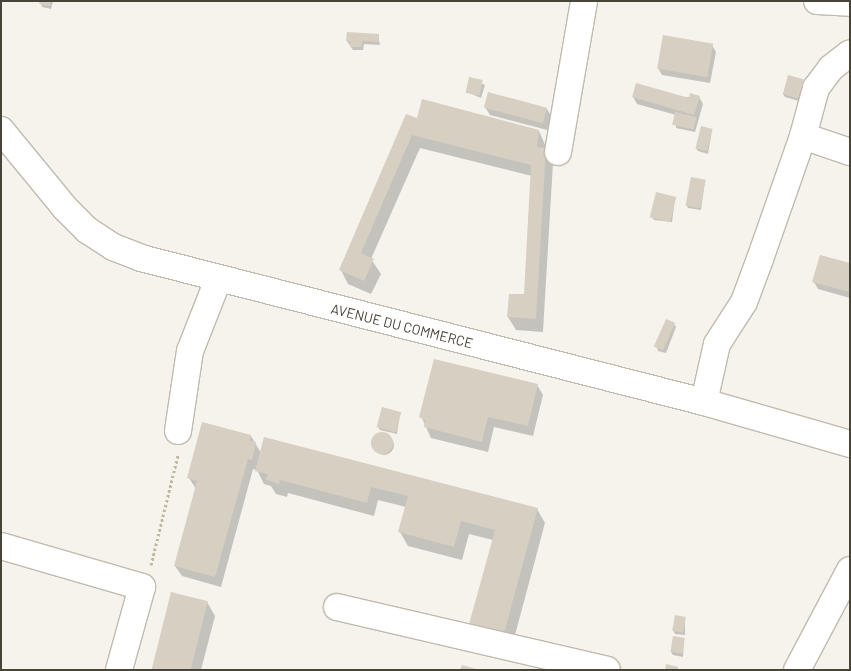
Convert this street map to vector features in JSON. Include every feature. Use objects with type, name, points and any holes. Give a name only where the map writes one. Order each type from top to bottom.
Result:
[{"type":"street","points":[[558,152],[584,1]]},
{"type":"street","points":[[817,1],[850,3]]},
{"type":"street","points":[[704,402],[717,344],[744,302],[803,136],[816,88],[831,68],[850,53]]},
{"type":"street","name":"AVENUE DU COMMERCE","points":[[1,130],[65,208],[87,230],[113,247],[141,258],[218,280],[704,402],[850,444]]},
{"type":"street","points":[[803,136],[850,152]]},
{"type":"street","points":[[178,431],[190,351],[218,280]]},
{"type":"street","points":[[1,546],[142,587],[119,670]]},
{"type":"street","points":[[797,670],[850,570]]},
{"type":"street","points":[[337,607],[607,670]]},
{"type":"path","points":[[142,587],[158,547],[178,456],[178,431]]},
{"type":"building","points":[[40,1],[51,1],[50,6],[39,4]]},
{"type":"building","points":[[347,32],[379,34],[379,42],[362,41],[362,47],[350,47],[350,41],[346,41]]},
{"type":"building","points":[[663,35],[713,44],[707,77],[657,68]]},
{"type":"building","points":[[788,75],[803,79],[798,98],[783,94]]},
{"type":"building","points":[[469,77],[483,80],[479,96],[466,93]]},
{"type":"building","points":[[636,83],[689,98],[690,93],[700,96],[694,115],[632,97]]},
{"type":"building","points":[[488,92],[547,108],[543,123],[484,107]]},
{"type":"building","points":[[422,99],[539,130],[537,147],[546,148],[536,319],[507,317],[509,294],[524,294],[531,165],[412,135],[361,253],[374,259],[364,281],[339,270],[406,114],[417,118]]},
{"type":"building","points":[[675,112],[696,117],[694,130],[672,125]]},
{"type":"building","points":[[701,126],[713,129],[707,151],[695,148]]},
{"type":"building","points":[[691,177],[706,180],[700,208],[685,205]]},
{"type":"building","points":[[656,192],[676,197],[670,222],[650,217]]},
{"type":"building","points":[[820,255],[850,263],[850,292],[812,282]]},
{"type":"building","points":[[666,319],[675,323],[663,350],[654,346]]},
{"type":"building","points":[[434,359],[538,384],[528,426],[488,417],[482,442],[424,427],[425,420],[419,417]]},
{"type":"building","points":[[382,407],[401,412],[396,432],[377,427]]},
{"type":"building","points":[[202,422],[251,435],[250,441],[256,442],[252,460],[248,459],[215,577],[174,566],[197,481],[187,478]]},
{"type":"building","points":[[382,432],[390,435],[393,443],[390,451],[382,454],[374,451],[371,443],[374,435]]},
{"type":"building","points":[[264,437],[538,508],[503,637],[468,628],[495,530],[461,521],[454,547],[398,532],[408,496],[371,487],[367,503],[280,480],[279,484],[266,480],[268,474],[255,471]]},
{"type":"building","points":[[171,592],[208,601],[191,670],[152,670]]},
{"type":"building","points":[[675,615],[686,617],[683,633],[672,631]]},
{"type":"building","points":[[673,636],[685,638],[682,654],[670,652]]},
{"type":"building","points":[[666,664],[678,667],[678,670],[665,670]]},
{"type":"building","points":[[462,665],[476,669],[476,670],[460,670]]}]
